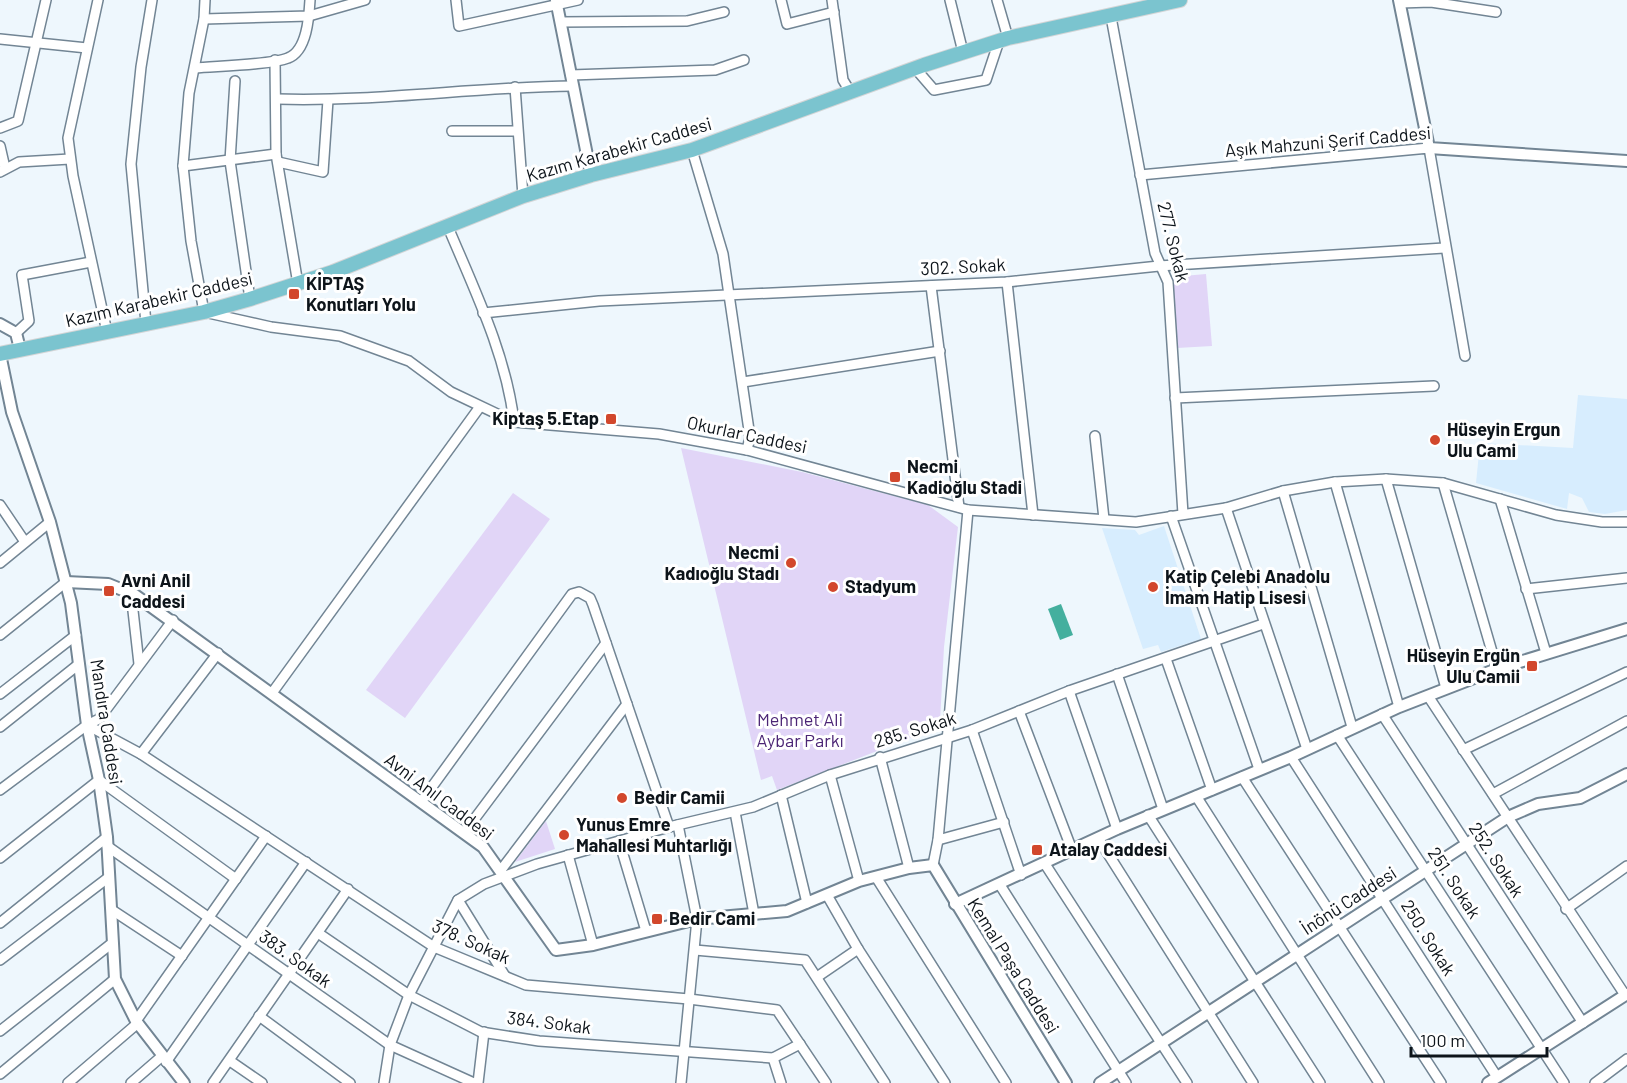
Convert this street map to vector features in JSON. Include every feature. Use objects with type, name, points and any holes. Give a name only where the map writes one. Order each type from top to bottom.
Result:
[{"type":"main road","name":"Kazım Karabekir Caddesi","points":[[0,354],[204,312],[250,299],[298,284],[523,196],[591,175],[692,150],[963,52],[1180,0]]},
{"type":"street","points":[[0,128],[18,121],[46,0]]},
{"type":"street","points":[[98,0],[68,138],[70,159],[107,332]]},
{"type":"street","points":[[146,323],[131,164],[141,67],[152,0]]},
{"type":"street","points":[[204,312],[188,221],[183,166],[189,93],[204,19],[205,0]]},
{"type":"street","points":[[195,68],[289,58],[300,47],[309,16],[310,0]]},
{"type":"street","points":[[204,19],[309,16],[365,0]]},
{"type":"street","points":[[456,0],[459,26],[578,0]]},
{"type":"street","points":[[781,0],[787,24],[834,12]]},
{"type":"street","points":[[832,0],[843,80],[851,93]]},
{"type":"street","points":[[950,0],[963,52]]},
{"type":"street","points":[[915,68],[934,90],[986,80],[1003,41],[998,0]]},
{"type":"street","points":[[1465,356],[1444,248],[1429,148],[1400,2],[1431,2],[1496,12]]},
{"type":"street","points":[[557,3],[591,175]]},
{"type":"street","points":[[561,22],[687,21],[724,12]]},
{"type":"street","name":"277. Sokak","points":[[1111,16],[1140,175],[1160,266],[1168,282],[1183,514]]},
{"type":"street","points":[[0,39],[87,48]]},
{"type":"street","points":[[275,60],[277,158],[298,284]]},
{"type":"street","points":[[277,99],[328,100],[515,87],[715,70],[744,60]]},
{"type":"street","points":[[235,81],[230,161],[250,299]]},
{"type":"street","points":[[515,87],[516,131],[523,196]]},
{"type":"street","points":[[183,166],[277,158],[323,172],[328,100]]},
{"type":"street","points":[[452,131],[516,131]]},
{"type":"street","points":[[0,146],[2,170],[19,162],[70,159]]},
{"type":"street","name":"Aşık Mahzuni Şerif Caddesi","points":[[1140,175],[1429,148],[1627,161]]},
{"type":"street","points":[[692,150],[723,254],[750,436],[747,450]]},
{"type":"street","points":[[448,227],[483,313],[511,391],[514,422]]},
{"type":"street","name":"302. Sokak","points":[[483,313],[599,301],[1008,282],[1160,266],[1444,248]]},
{"type":"street","points":[[16,333],[29,321],[21,275],[91,262]]},
{"type":"street","points":[[1008,282],[1033,515]]},
{"type":"street","points":[[932,286],[964,508],[948,738],[938,840],[933,865]]},
{"type":"street","name":"Okurlar Caddesi","points":[[204,312],[271,327],[340,336],[409,361],[451,392],[479,408],[514,422],[659,434],[747,450],[964,508],[1136,522],[1226,508],[1283,491],[1335,482],[1386,479],[1443,483],[1556,515],[1602,522],[1627,522]]},
{"type":"street","points":[[0,324],[16,333],[20,349]]},
{"type":"street","points":[[743,382],[940,351]]},
{"type":"street","name":"Mandıra Caddesi","points":[[0,354],[12,412],[50,522],[66,582],[76,635],[87,725],[99,780],[107,842],[112,910],[111,944],[115,979],[137,1022],[164,1060],[184,1083]]},
{"type":"street","points":[[1175,398],[1434,386]]},
{"type":"street","points":[[272,693],[479,408]]},
{"type":"street","points":[[1095,436],[1104,519]]},
{"type":"street","points":[[1386,479],[1446,688]]},
{"type":"street","points":[[1335,482],[1399,706]]},
{"type":"street","points":[[1443,483],[1497,669]]},
{"type":"street","points":[[1283,491],[1352,727]]},
{"type":"street","points":[[1500,499],[1546,653]]},
{"type":"street","points":[[0,506],[25,542]]},
{"type":"street","points":[[1226,508],[1263,624],[1307,749]]},
{"type":"street","points":[[1171,516],[1259,769]]},
{"type":"street","points":[[0,563],[50,522]]},
{"type":"street","points":[[1526,589],[1627,578]]},
{"type":"street","points":[[0,635],[66,582]]},
{"type":"street","name":"Avni Anıl Caddesi","points":[[66,582],[108,584],[131,593],[218,652],[483,847],[556,950],[592,945],[697,919],[787,911],[859,881],[909,868],[933,865]]},
{"type":"street","points":[[421,802],[572,594],[579,592],[590,598],[673,826],[697,919],[681,1083]]},
{"type":"street","points":[[131,593],[139,664]]},
{"type":"street","points":[[0,790],[87,725],[99,719],[173,621]]},
{"type":"street","name":"285. Sokak","points":[[458,900],[502,873],[673,826],[735,812],[880,757],[972,730],[1068,691],[1263,624]]},
{"type":"street","points":[[955,904],[1148,815],[1291,757],[1399,706],[1497,669],[1627,629]]},
{"type":"street","points":[[0,694],[76,635]]},
{"type":"street","points":[[464,833],[606,643]]},
{"type":"street","points":[[141,754],[218,652]]},
{"type":"street","points":[[1166,659],[1212,790]]},
{"type":"street","points":[[0,727],[79,664]]},
{"type":"street","points":[[1463,750],[1627,672]]},
{"type":"street","points":[[1117,674],[1163,809]]},
{"type":"street","points":[[1068,691],[1117,829]]},
{"type":"street","points":[[1428,696],[1566,909],[1626,995],[1492,1080]]},
{"type":"street","points":[[502,873],[627,704]]},
{"type":"street","points":[[1019,711],[1072,850]]},
{"type":"street","name":"252. Sokak","points":[[1382,714],[1584,1023]]},
{"type":"street","points":[[1493,794],[1627,721]]},
{"type":"street","name":"378. Sokak","points":[[87,725],[141,754],[434,947],[526,985],[689,999],[777,1011],[826,1083]]},
{"type":"street","points":[[972,730],[1021,874]]},
{"type":"street","name":"251. Sokak","points":[[1337,735],[1564,1083]]},
{"type":"street","points":[[880,757],[909,868]]},
{"type":"street","name":"250. Sokak","points":[[1291,757],[1384,898],[1492,1080]]},
{"type":"street","name":"İnönü Caddesi","points":[[1100,1083],[1508,817],[1538,804],[1580,798],[1627,774]]},
{"type":"street","points":[[830,775],[859,881]]},
{"type":"street","points":[[1242,777],[1441,1083]]},
{"type":"street","points":[[0,858],[99,780],[236,879]]},
{"type":"street","points":[[781,795],[807,903]]},
{"type":"street","points":[[1196,796],[1379,1083]]},
{"type":"street","points":[[735,812],[754,914]]},
{"type":"street","points":[[1148,815],[1320,1083]]},
{"type":"street","points":[[938,840],[1004,822]]},
{"type":"street","points":[[68,1083],[137,1022],[266,837]]},
{"type":"street","points":[[1098,838],[1253,1083]]},
{"type":"street","points":[[619,841],[646,931]]},
{"type":"street","points":[[0,923],[107,842]]},
{"type":"street","name":"383. Sokak","points":[[107,842],[288,976],[390,1045],[476,1083]]},
{"type":"street","points":[[568,855],[592,945]]},
{"type":"street","points":[[131,1083],[164,1060],[249,946],[306,862]]},
{"type":"street","points":[[1045,864],[1187,1083]]},
{"type":"street","name":"Kemal Paşa Caddesi","points":[[933,865],[1066,1083]]},
{"type":"street","points":[[1566,909],[1627,866]]},
{"type":"street","points":[[876,876],[1006,1083]]},
{"type":"street","points":[[0,960],[109,877]]},
{"type":"street","points":[[1000,885],[1126,1083]]},
{"type":"street","points":[[213,1083],[348,889]]},
{"type":"street","points":[[827,895],[858,949],[945,1083]]},
{"type":"street","points":[[384,1083],[390,1045],[409,995],[458,900]]},
{"type":"street","points":[[458,900],[505,976]]},
{"type":"street","points":[[112,910],[182,956]]},
{"type":"street","name":"384. Sokak","points":[[318,933],[409,995],[484,1032],[539,1041],[773,1058]]},
{"type":"street","points":[[0,1031],[111,944]]},
{"type":"street","points":[[817,977],[858,949]]},
{"type":"street","points":[[695,950],[805,960],[885,1083]]},
{"type":"street","points":[[0,1074],[115,979]]},
{"type":"street","points":[[260,1016],[350,1083]]},
{"type":"street","points":[[476,1083],[484,1032]]},
{"type":"street","points":[[781,1083],[773,1058],[800,1044]]},
{"type":"street","points":[[1595,1083],[1627,1059]]},
{"type":"street","points":[[230,1061],[262,1083]]},
{"type":"shaded area","points":[[1578,395],[1627,399],[1627,510],[1605,514],[1589,512],[1582,498],[1569,493],[1567,509],[1476,483],[1480,443],[1573,448]]},
{"type":"shaded area","name":"Katip Çelebi Anadolu İmam Hatip Lisesi","points":[[1164,526],[1201,639],[1161,652],[1158,645],[1143,649],[1102,528],[1135,530],[1139,535]]},
{"type":"shaded area","points":[[1061,604],[1073,635],[1060,640],[1048,609]]},
{"type":"green space","points":[[1206,274],[1212,346],[1177,348],[1172,277]]},
{"type":"green space","name":"Stadyum","points":[[681,448],[802,472],[928,505],[958,527],[944,647],[940,721],[931,730],[777,790],[772,776],[761,780]]},
{"type":"green space","points":[[513,493],[550,519],[405,718],[366,690]]},
{"type":"green space","points":[[546,821],[555,849],[515,862]]},
{"type":"place","name":"KİPTAŞ Konutları Yolu","points":[[294,294]]},
{"type":"place","name":"Kiptaş 5.Etap","points":[[611,419]]},
{"type":"place","name":"Hüseyin Ergun Ulu Cami","points":[[1435,440]]},
{"type":"place","name":"Necmi Kadioğlu Stadi","points":[[895,477]]},
{"type":"place","name":"Necmi Kadıoğlu Stadı","points":[[791,563]]},
{"type":"place","name":"Stadyum","points":[[833,587]]},
{"type":"place","name":"Katip Çelebi Anadolu İmam Hatip Lisesi","points":[[1153,587]]},
{"type":"place","name":"Avni Anil Caddesi","points":[[109,591]]},
{"type":"place","name":"Hüseyin Ergün Ulu Camii","points":[[1532,666]]},
{"type":"place","name":"Bedir Camii","points":[[622,798]]},
{"type":"place","name":"Yunus Emre Mahallesi Muhtarlığı","points":[[564,835]]},
{"type":"place","name":"Atalay Caddesi","points":[[1037,850]]},
{"type":"place","name":"Bedir Cami","points":[[657,919]]},
{"type":"park label","name":"Mehmet Ali Aybar Parkı","points":[[800,730]]}]
